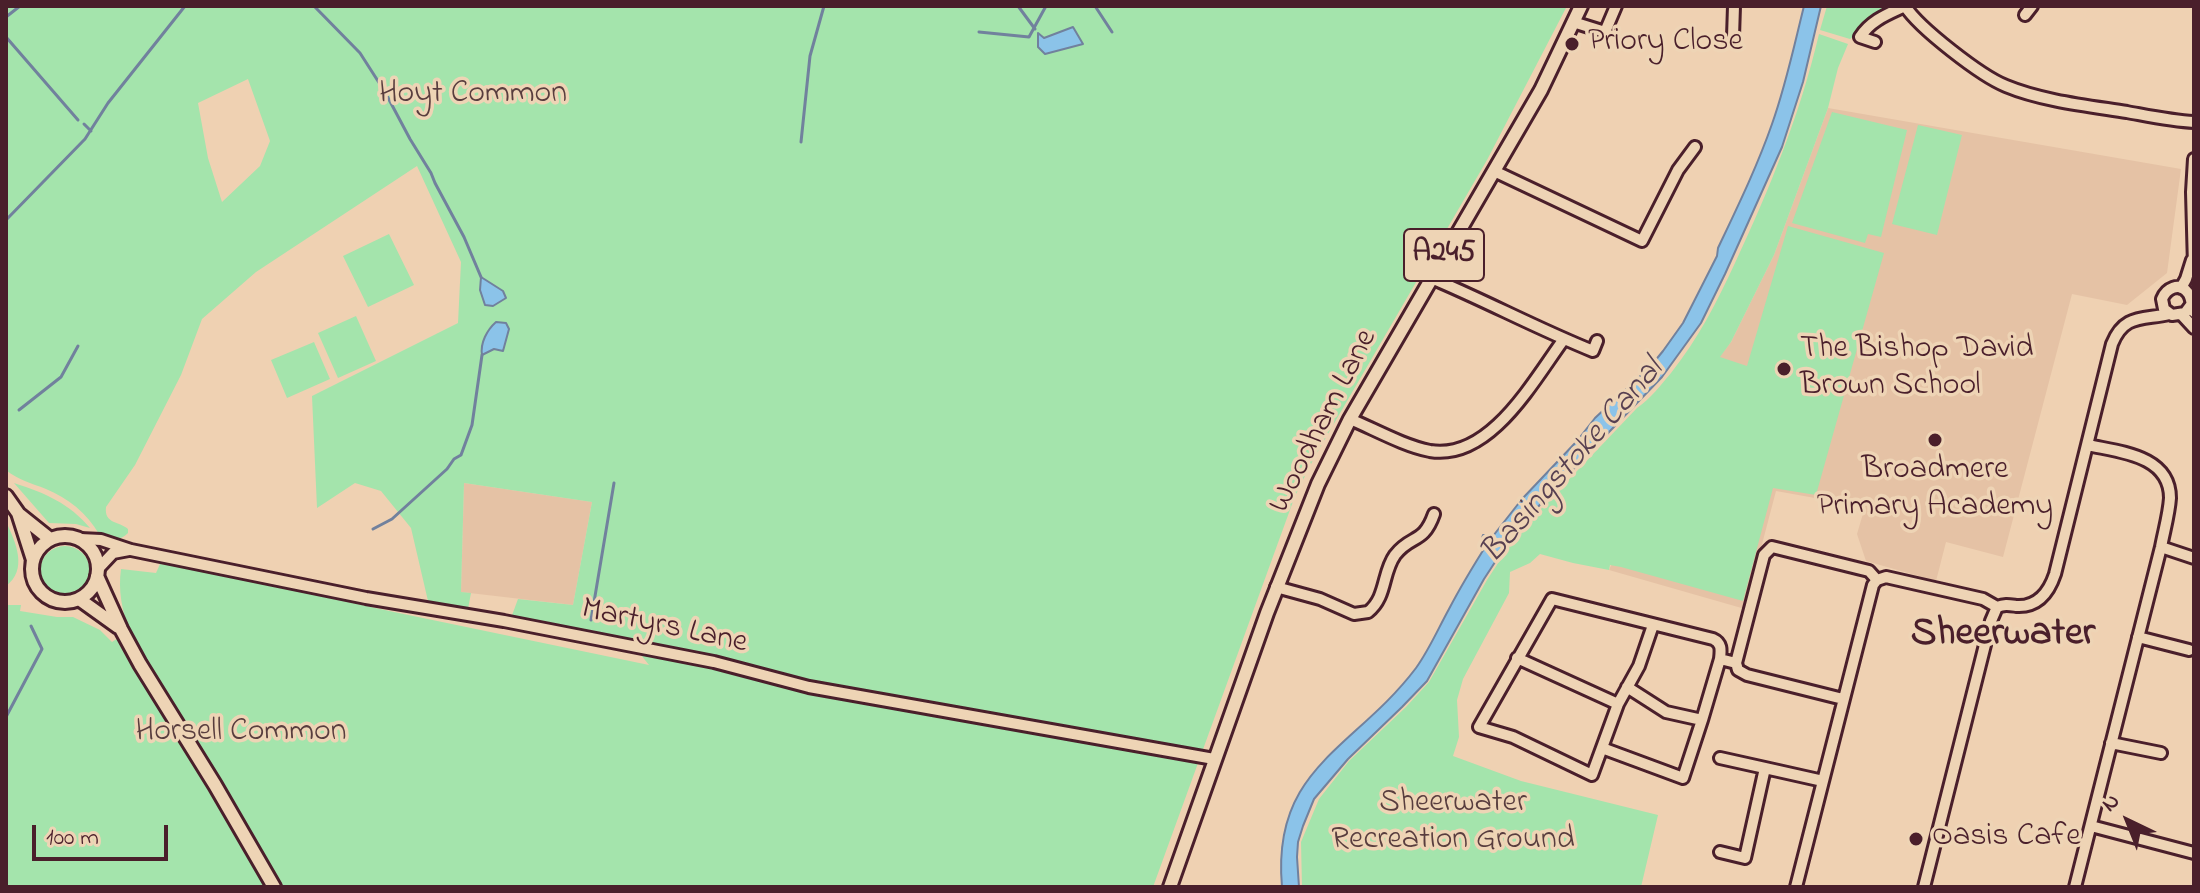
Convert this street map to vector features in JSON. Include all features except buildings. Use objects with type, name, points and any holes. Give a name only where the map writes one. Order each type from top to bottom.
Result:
[{"type":"main road","name":"Woodham Lane","points":[[1170,887],[1276,587],[1318,484],[1350,419],[1541,90],[1581,6]]},
{"type":"main road","points":[[6,496],[18,513],[50,539]]},
{"type":"main road","points":[[18,513],[33,560],[33,579],[44,595],[60,602],[79,599],[89,592],[97,573]]},
{"type":"main road","points":[[33,560],[40,547],[59,536],[80,539],[95,555],[97,573],[121,629],[274,887]]},
{"type":"main road","points":[[79,599],[121,629]]},
{"type":"street","points":[[1573,22],[1605,32],[1616,6]]},
{"type":"street","points":[[1733,37],[1734,6]]},
{"type":"street","points":[[1875,42],[1860,37],[1873,22],[1905,6],[1932,34],[2005,86],[2091,107],[2194,122]]},
{"type":"street","points":[[1494,171],[1642,241],[1678,170],[1695,147]]},
{"type":"street","points":[[2189,299],[2186,279],[2193,262],[2194,159]]},
{"type":"street","points":[[2182,315],[2187,311],[2194,276]]},
{"type":"street","points":[[1431,278],[1593,351],[1597,341]]},
{"type":"street","points":[[2166,310],[2162,299],[2172,287],[2189,299]]},
{"type":"street","points":[[1796,887],[1873,585],[1886,577],[1983,599],[1997,607],[2029,605],[2039,600],[2049,590],[2116,333],[2125,324],[2166,310],[2182,315],[2194,328]]},
{"type":"street","points":[[1350,419],[1421,449],[1446,452],[1466,448],[1482,439],[1517,403],[1564,339]]},
{"type":"street","points":[[2075,887],[2161,547],[2170,495],[2162,474],[2146,460],[2088,445]]},
{"type":"street","points":[[1276,587],[1320,599],[1354,614],[1368,612],[1380,599],[1390,564],[1397,553],[1428,530],[1434,514]]},
{"type":"street","name":"Martyrs Lane","points":[[80,539],[101,540],[131,550],[366,598],[714,662],[809,687],[1187,755],[1216,753]]},
{"type":"street","points":[[1843,699],[1738,670],[1736,663],[1764,555],[1772,547],[1869,571],[1877,580]]},
{"type":"street","points":[[2161,547],[2194,558]]},
{"type":"street","points":[[97,573],[113,553],[131,550]]},
{"type":"street","points":[[1602,748],[1683,778],[1720,659],[1718,641],[1552,599],[1479,727],[1513,737],[1592,775],[1618,704],[1639,666],[1653,625]]},
{"type":"street","points":[[1924,887],[1997,607]]},
{"type":"street","points":[[2138,637],[2189,650]]},
{"type":"street","points":[[1517,658],[1618,704]]},
{"type":"street","points":[[1720,659],[1736,663]]},
{"type":"street","points":[[1627,687],[1666,712],[1702,720]]},
{"type":"street","points":[[2111,743],[2161,753]]},
{"type":"street","points":[[1720,758],[1823,781]]},
{"type":"street","points":[[1720,852],[1745,858],[1765,768]]},
{"type":"street","points":[[2091,826],[2194,853]]},
{"type":"shaded area","name":"The Bishop David Brown School","points":[[1828,108],[2181,169],[2167,273],[2127,305],[2072,294],[2003,557],[1946,542],[1936,581],[1866,561],[1857,534],[1865,507],[1776,491],[1745,609],[1609,570],[1686,400],[1731,342],[1774,255]]},
{"type":"shaded area","points":[[464,483],[592,502],[573,605],[461,592]]},
{"type":"green space","points":[[6,6],[1567,6],[1487,160],[1295,496],[1153,887],[6,887],[6,605],[21,605],[20,611],[73,617],[100,630],[112,642],[129,631],[121,600],[121,569],[156,573],[160,564],[192,568],[649,665],[629,640],[511,618],[518,599],[573,605],[592,502],[464,483],[461,592],[471,593],[468,609],[428,601],[411,528],[381,491],[355,483],[317,508],[312,396],[458,323],[461,262],[417,166],[256,272],[202,319],[181,375],[135,465],[106,507],[110,519],[128,529],[125,536],[114,538],[99,534],[89,519],[69,502],[6,470]],"holes":[[[248,79],[270,141],[260,166],[222,202],[208,158],[198,103]]]},
{"type":"green space","points":[[1827,6],[1894,6],[1850,39],[1820,30]]},
{"type":"green space","name":"Sheerwater Recreation Ground","points":[[1819,34],[1848,44],[1774,255],[1731,342],[1720,357],[1747,366],[1788,226],[1884,253],[1816,495],[1773,488],[1743,601],[1621,567],[1610,565],[1609,570],[1540,554],[1530,563],[1510,572],[1509,593],[1463,679],[1457,700],[1459,737],[1453,756],[1521,781],[1658,815],[1641,887],[1302,887],[1301,842],[1319,799],[1349,761],[1429,682],[1517,534],[1655,392],[1698,334],[1728,278],[1772,179],[1803,93]]},
{"type":"green space","points":[[1832,112],[1907,130],[1881,237],[1868,234],[1865,243],[1792,223]]},
{"type":"green space","points":[[1918,125],[1962,135],[1937,235],[1892,224]]},
{"type":"green space","points":[[389,234],[414,285],[368,307],[343,256]]},
{"type":"green space","points":[[356,316],[376,361],[338,378],[318,333]]},
{"type":"green space","points":[[314,342],[330,379],[287,398],[271,360]]},
{"type":"green space","points":[[14,483],[56,500],[90,528],[49,523]]},
{"type":"green space","points":[[6,522],[16,547],[18,564],[17,572],[6,586]]},
{"type":"green space","points":[[65,546],[83,553],[90,571],[83,589],[65,596],[47,589],[40,571],[47,553]]},
{"type":"water","name":"Basingstoke Canal","points":[[1804,6],[1821,6],[1803,82],[1782,147],[1701,323],[1662,377],[1514,533],[1484,579],[1427,681],[1348,759],[1314,799],[1298,842],[1299,887],[1282,887],[1282,846],[1290,814],[1303,786],[1416,668],[1489,541],[1482,538],[1483,535],[1493,536],[1595,418],[1650,367],[1683,323],[1717,256],[1766,140],[1786,80]]},
{"type":"water","points":[[1073,27],[1083,44],[1045,54],[1038,47],[1038,33],[1044,38]]},
{"type":"water","points":[[481,277],[503,291],[506,298],[493,306],[485,305],[480,290]]},
{"type":"water","points":[[496,322],[506,323],[509,329],[503,351],[494,349],[482,355],[485,337]]},
{"type":"waterway","points":[[6,17],[20,6]]},
{"type":"waterway","points":[[6,220],[85,139],[108,103],[185,6]]},
{"type":"waterway","points":[[314,6],[360,53],[385,92],[431,173],[481,277]]},
{"type":"waterway","points":[[801,142],[810,56],[824,6]]},
{"type":"waterway","points":[[1018,6],[1035,29]]},
{"type":"waterway","points":[[979,32],[1029,37],[1046,6]]},
{"type":"waterway","points":[[1095,6],[1112,32]]},
{"type":"waterway","points":[[6,37],[78,120]]},
{"type":"waterway","points":[[84,124],[91,131]]},
{"type":"waterway","points":[[19,410],[61,377],[78,346]]},
{"type":"waterway","points":[[373,529],[392,519],[461,455],[472,425],[482,355]]},
{"type":"waterway","points":[[591,620],[614,483]]},
{"type":"waterway","points":[[6,717],[42,649],[31,626]]},
{"type":"place","name":"Priory Close","points":[[1572,44]]},
{"type":"place","name":"The Bishop David Brown School","points":[[1784,369]]},
{"type":"place","name":"Broadmere Primary Academy","points":[[1935,440]]},
{"type":"place","name":"Oasis Cafe","points":[[1916,839]]},
{"type":"district","name":"Sheerwater","points":[[2003,636]]},
{"type":"park label","name":"Hoyt Common","points":[[473,96]]},
{"type":"park label","name":"Horsell Common","points":[[241,734]]}]
